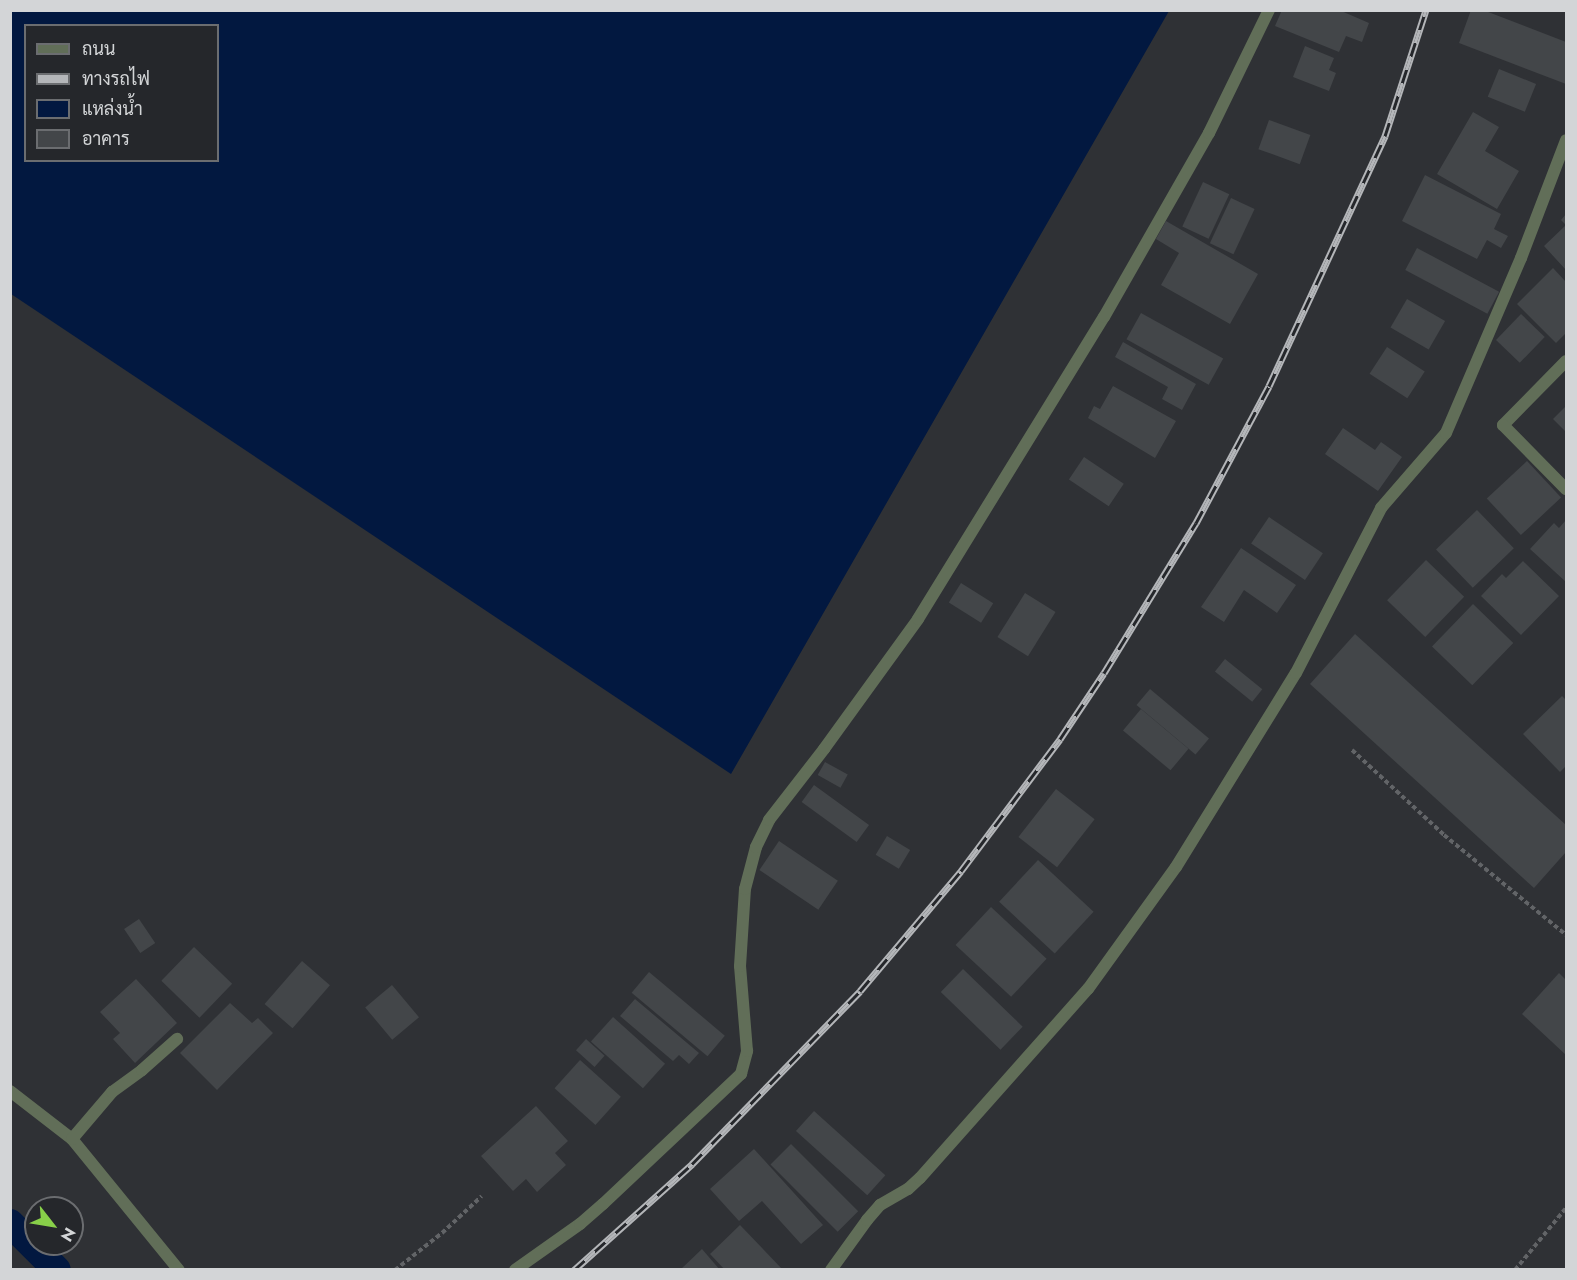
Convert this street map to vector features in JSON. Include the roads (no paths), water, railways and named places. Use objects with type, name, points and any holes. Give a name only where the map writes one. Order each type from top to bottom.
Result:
[{"type":"street","points":[[515,1269],[595,1211],[646,1166],[741,1074],[747,1051],[740,966],[745,889],[756,848],[770,820],[918,619],[1104,317],[1209,134],[1269,10]]},
{"type":"street","points":[[831,1269],[880,1205],[908,1189],[920,1178],[1088,989],[1176,867],[1296,673],[1381,508],[1446,433],[1521,258],[1566,140]]},
{"type":"street","points":[[1566,361],[1503,425],[1566,489]]},
{"type":"street","points":[[72,1139],[121,1084],[142,1070],[177,1039]]},
{"type":"street","points":[[10,1091],[72,1139],[179,1269]]},
{"type":"water","points":[[11,10],[1169,11],[731,774],[11,294]]},
{"type":"waterway","points":[[10,1223],[57,1270]]},
{"type":"railway","points":[[574,1270],[692,1164],[860,991],[961,871],[1060,739],[1104,673],[1196,523],[1269,386],[1385,136],[1426,10]]}]
